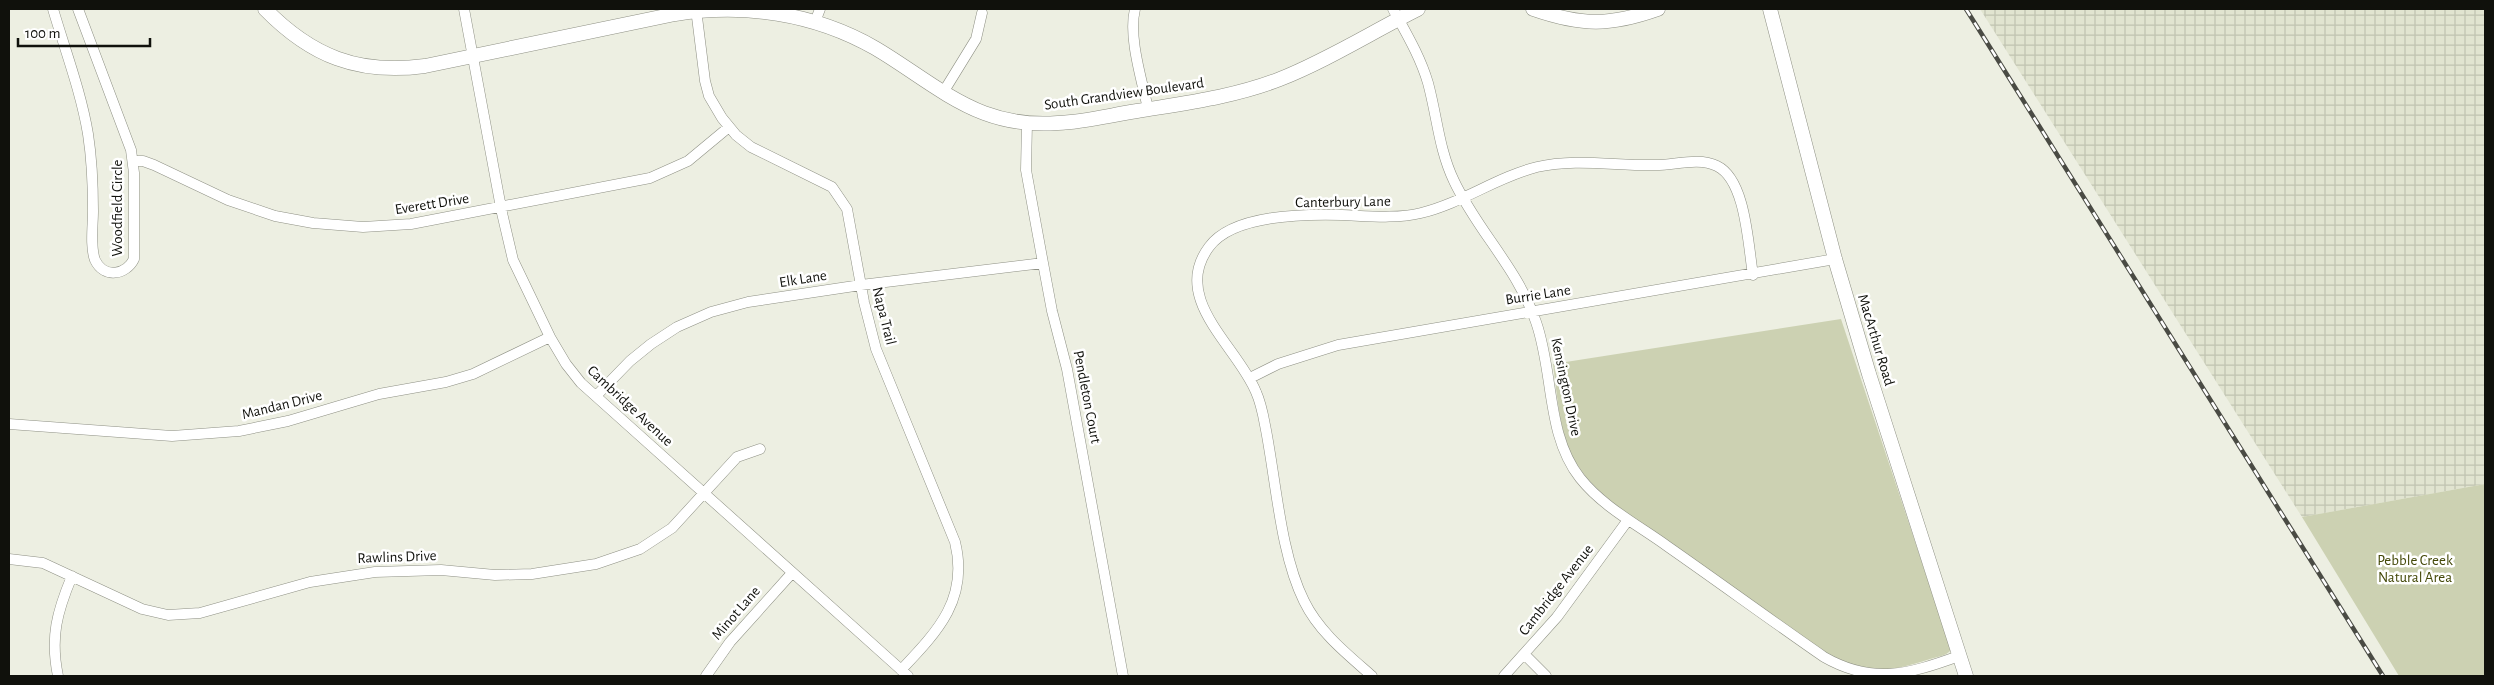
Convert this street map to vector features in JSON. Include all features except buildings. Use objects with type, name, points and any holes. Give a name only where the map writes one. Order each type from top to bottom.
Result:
[{"type":"street","name":"Woodfield Circle","points":[[53,9],[88,134],[92,164],[94,256],[99,266],[112,273],[124,271],[134,260],[133,161],[127,134],[78,9]]},
{"type":"street","name":"South Grandview Boulevard","points":[[265,9],[289,32],[318,51],[358,65],[383,69],[406,69],[696,10],[731,9],[761,11],[815,22],[874,48],[944,91],[983,112],[1027,123],[1059,124],[1231,94],[1279,80],[1334,55],[1396,14],[1418,9]]},
{"type":"street","name":"Cambridge Avenue","points":[[464,9],[501,207],[516,266],[550,337],[570,370],[596,396],[905,673]]},
{"type":"street","points":[[815,22],[820,9]]},
{"type":"street","points":[[1135,9],[1132,19],[1134,35],[1148,109]]},
{"type":"street","points":[[1533,9],[1563,18],[1592,23],[1619,21],[1658,9]]},
{"type":"street","name":"MacArthur Road","points":[[1770,9],[1835,259],[1869,374],[1966,676]]},
{"type":"street","name":"Napa Trail","points":[[696,10],[705,81],[713,104],[729,127],[751,147],[826,184],[841,198],[848,209],[861,285],[876,349],[958,552],[957,585],[946,617],[905,673]]},
{"type":"street","points":[[944,91],[976,40],[982,13]]},
{"type":"street","name":"Kensington Drive","points":[[1396,14],[1415,48],[1427,81],[1445,159],[1462,197],[1508,263],[1532,312],[1545,352],[1557,426],[1566,453],[1585,484],[1628,520],[1824,657],[1842,667],[1870,675],[1889,676],[1922,669],[1959,656]]},
{"type":"street","name":"Pendleton Court","points":[[1027,123],[1026,170],[1042,263],[1067,369],[1124,676]]},
{"type":"street","name":"Everett Drive","points":[[133,161],[143,161],[154,165],[238,204],[275,216],[313,223],[390,226],[633,182],[661,174],[701,152],[729,127]]},
{"type":"street","name":"Canterbury Lane","points":[[1372,676],[1317,622],[1297,586],[1289,557],[1271,448],[1259,398],[1250,378],[1206,315],[1200,298],[1197,280],[1199,268],[1209,246],[1221,234],[1244,224],[1297,216],[1410,215],[1462,197],[1525,171],[1560,164],[1643,165],[1706,162],[1726,171],[1736,185],[1753,275]]},
{"type":"street","name":"Burrie Lane","points":[[1250,378],[1278,364],[1338,345],[1753,275],[1835,259]]},
{"type":"street","name":"Elk Lane","points":[[596,396],[630,361],[651,344],[698,317],[748,302],[861,285],[1042,263]]},
{"type":"street","name":"Mandan Drive","points":[[9,424],[41,425],[116,434],[172,436],[240,431],[288,422],[379,394],[446,382],[473,374],[550,337]]},
{"type":"street","name":"Rawlins Drive","points":[[9,559],[43,564],[142,609],[182,616],[200,613],[310,582],[357,574],[424,570],[509,575],[532,574],[596,564],[640,549],[672,528],[737,457],[760,449]]},
{"type":"street","name":"Cambridge Avenue","points":[[1504,676],[1576,592],[1628,520]]},
{"type":"street","name":"Minot Lane","points":[[706,676],[730,642],[792,573]]},
{"type":"street","points":[[58,676],[54,653],[56,622],[61,602],[72,576]]},
{"type":"street","points":[[1524,654],[1546,676]]},
{"type":"shaded area","points":[[1980,9],[2485,9],[2485,484],[2302,517]]},
{"type":"green space","points":[[1841,319],[1951,650],[1941,656],[1891,669],[1871,669],[1833,658],[1621,509],[1586,477],[1575,462],[1568,446],[1559,410],[1553,364]]},
{"type":"green space","name":"Pebble Creek Natural Area","points":[[2485,484],[2485,676],[2399,676],[2302,517]]},
{"type":"railway","points":[[1966,9],[2383,676]]}]
